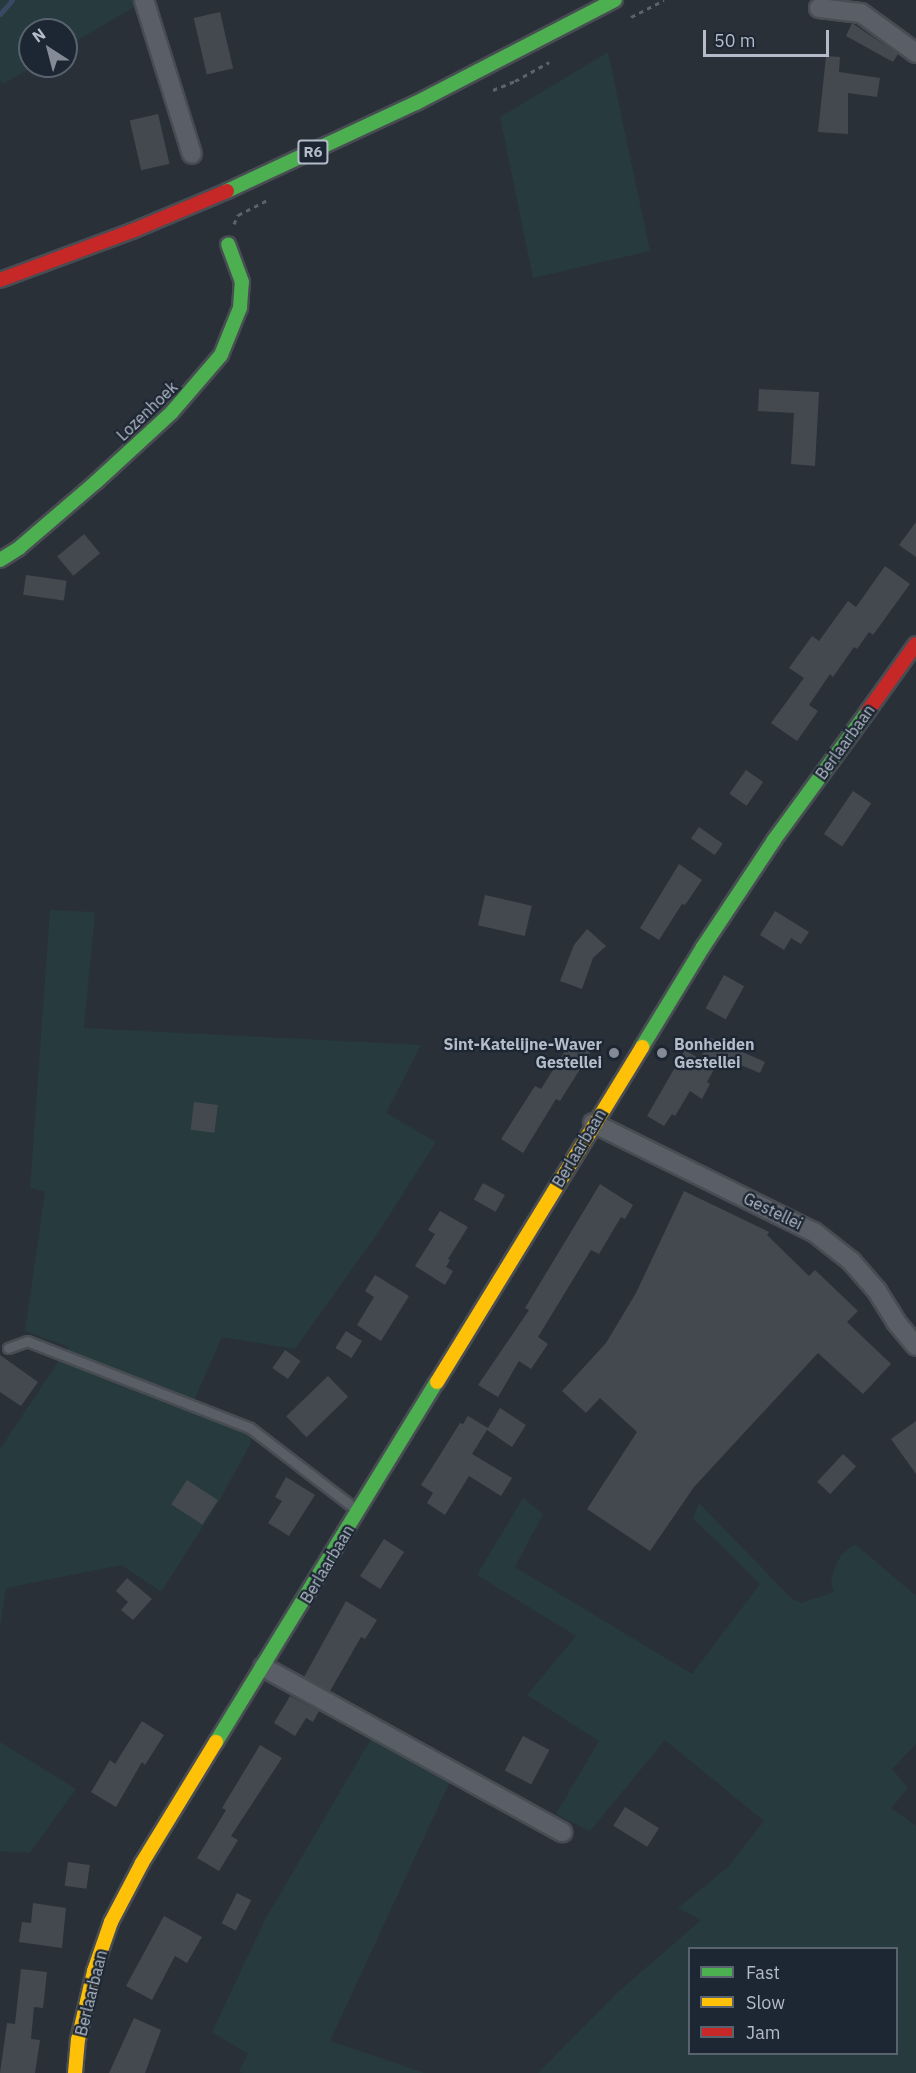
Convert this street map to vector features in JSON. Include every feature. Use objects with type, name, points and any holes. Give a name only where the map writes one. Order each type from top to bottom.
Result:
[{"type":"street","points":[[144,0],[192,154]]},
{"type":"street","name":"R6","points":[[0,280],[132,231],[267,174],[416,103],[615,0]]},
{"type":"street","points":[[819,8],[861,13],[916,53]]},
{"type":"street","name":"Lozenhoek","points":[[0,560],[19,548],[96,482],[172,412],[216,362],[240,308],[242,282],[228,244]]},
{"type":"street","name":"Berlaarbaan","points":[[75,2073],[78,2040],[94,1971],[111,1923],[142,1863],[263,1668],[593,1123],[703,947],[761,860],[916,644]]},
{"type":"street","name":"Gestellei","points":[[593,1123],[814,1232],[851,1261],[877,1291],[896,1322],[916,1346]]},
{"type":"street","points":[[263,1668],[562,1832]]},
{"type":"lane","points":[[8,1348],[27,1341],[250,1428],[358,1511]]},
{"type":"green space","points":[[0,0],[146,0],[78,40],[78,18],[18,18],[18,75],[3,84],[0,80]]},
{"type":"green space","points":[[608,52],[650,251],[533,278],[500,117]]},
{"type":"green space","points":[[50,910],[95,912],[84,1028],[421,1045],[386,1113],[436,1142],[381,1228],[295,1349],[222,1337],[192,1405],[250,1428],[251,1443],[219,1501],[161,1592],[122,1565],[6,1588],[0,1627],[0,1449],[68,1347],[25,1331],[45,1192],[30,1188]]},
{"type":"green space","points":[[523,1498],[543,1514],[515,1567],[692,1674],[760,1584],[693,1518],[699,1503],[791,1598],[801,1603],[834,1592],[831,1583],[834,1569],[841,1555],[855,1544],[916,1596],[916,1744],[892,1769],[908,1788],[891,1808],[916,1826],[916,2073],[538,2073],[618,1992],[701,1920],[678,1908],[728,1867],[764,1821],[665,1740],[590,1831],[556,1814],[599,1741],[527,1695],[576,1636],[477,1575]]},
{"type":"green space","points":[[374,1734],[452,1777],[330,2041],[425,2073],[239,2072],[248,2054],[212,2032],[266,1918]]},
{"type":"green space","points":[[0,1742],[76,1789],[30,1853],[0,1851]]},
{"type":"building","points":[[220,12],[233,69],[207,75],[194,18]]},
{"type":"building","points":[[852,23],[898,54],[893,62],[846,36]]},
{"type":"building","points":[[826,56],[840,57],[839,72],[880,78],[877,97],[848,93],[848,134],[818,132]]},
{"type":"building","points":[[158,114],[169,164],[141,170],[130,121]]},
{"type":"building","points":[[759,389],[819,392],[815,466],[791,464],[794,413],[758,411]]},
{"type":"building","points":[[916,522],[916,557],[899,545]]},
{"type":"building","points":[[84,534],[100,553],[73,576],[57,556]]},
{"type":"building","points":[[885,566],[910,584],[873,635],[869,632],[857,649],[854,647],[833,677],[830,674],[809,705],[818,711],[797,741],[771,723],[804,678],[789,668],[812,636],[819,641],[848,601],[856,607]]},
{"type":"building","points":[[26,575],[67,581],[64,601],[23,595]]},
{"type":"building","points":[[746,770],[763,782],[747,806],[729,794]]},
{"type":"building","points":[[853,791],[871,803],[842,846],[824,834]]},
{"type":"building","points":[[699,827],[723,844],[715,855],[691,838]]},
{"type":"building","points":[[679,864],[702,880],[685,905],[682,904],[659,940],[640,928]]},
{"type":"building","points":[[485,895],[532,906],[525,936],[478,925]]},
{"type":"building","points":[[775,911],[809,932],[801,944],[791,938],[784,950],[760,935]]},
{"type":"building","points":[[587,929],[606,946],[593,958],[582,989],[560,981],[574,945]]},
{"type":"building","points":[[724,975],[744,986],[726,1019],[706,1008]]},
{"type":"building","points":[[573,1038],[592,1050],[560,1101],[556,1099],[523,1153],[501,1139],[535,1086],[541,1089]]},
{"type":"building","points":[[710,1038],[765,1062],[760,1073],[721,1057],[707,1082],[710,1084],[702,1099],[690,1091],[675,1116],[672,1114],[664,1126],[647,1116],[685,1050],[700,1059]]},
{"type":"building","points":[[194,1102],[218,1105],[214,1133],[191,1130]]},
{"type":"building","points":[[483,1183],[505,1195],[496,1212],[474,1200]]},
{"type":"building","points":[[600,1184],[633,1205],[625,1219],[621,1217],[599,1254],[591,1250],[538,1337],[548,1344],[531,1369],[519,1361],[498,1397],[478,1385],[529,1310],[525,1308]]},
{"type":"building","points":[[684,1191],[769,1232],[767,1235],[809,1276],[815,1270],[858,1311],[847,1322],[891,1364],[863,1394],[818,1353],[694,1487],[650,1551],[587,1509],[637,1432],[600,1398],[586,1413],[562,1391],[606,1343],[636,1293]]},
{"type":"building","points":[[440,1211],[468,1227],[448,1259],[450,1260],[446,1267],[453,1271],[445,1285],[415,1266],[435,1234],[428,1230]]},
{"type":"building","points":[[375,1275],[409,1296],[381,1341],[357,1325],[374,1297],[365,1291]]},
{"type":"building","points":[[346,1331],[362,1341],[352,1358],[335,1348]]},
{"type":"building","points":[[285,1350],[301,1361],[288,1379],[272,1368]]},
{"type":"building","points":[[0,1355],[38,1382],[21,1406],[0,1392]]},
{"type":"building","points":[[328,1376],[348,1397],[306,1437],[286,1416]]},
{"type":"building","points":[[500,1408],[526,1425],[512,1447],[487,1430],[472,1454],[512,1478],[501,1496],[469,1476],[445,1515],[427,1503],[433,1493],[421,1485],[460,1423],[463,1424],[468,1416],[488,1428]]},
{"type":"building","points":[[916,1421],[916,1474],[891,1439]]},
{"type":"building","points":[[843,1454],[856,1466],[830,1494],[817,1482]]},
{"type":"building","points":[[286,1477],[315,1495],[289,1536],[268,1523],[282,1501],[275,1497]]},
{"type":"building","points":[[187,1480],[218,1500],[202,1524],[171,1504]]},
{"type":"building","points":[[384,1539],[404,1552],[380,1589],[360,1576]]},
{"type":"building","points":[[127,1578],[152,1599],[133,1620],[121,1610],[128,1602],[116,1591]]},
{"type":"building","points":[[346,1601],[377,1620],[365,1639],[361,1637],[330,1691],[304,1677]]},
{"type":"building","points":[[290,1696],[319,1711],[313,1722],[306,1718],[295,1736],[274,1723]]},
{"type":"building","points":[[142,1721],[164,1735],[145,1765],[142,1762],[116,1807],[91,1792],[110,1760],[115,1764]]},
{"type":"building","points":[[523,1736],[549,1750],[531,1785],[505,1770]]},
{"type":"building","points":[[260,1745],[282,1758],[231,1836],[238,1840],[219,1871],[197,1858],[226,1810],[222,1808]]},
{"type":"building","points":[[625,1807],[659,1828],[647,1847],[613,1826]]},
{"type":"building","points":[[68,1862],[90,1865],[86,1889],[65,1886]]},
{"type":"building","points":[[237,1893],[251,1900],[236,1931],[222,1923]]},
{"type":"building","points":[[33,1903],[66,1908],[62,1948],[19,1942],[22,1922],[31,1923]]},
{"type":"building","points":[[164,1916],[202,1937],[187,1963],[175,1956],[152,2000],[126,1986]]},
{"type":"building","points":[[21,1969],[47,1972],[43,2008],[34,2007],[31,2039],[40,2040],[35,2073],[0,2073],[7,2023],[15,2024]]},
{"type":"building","points":[[134,2018],[161,2030],[145,2073],[109,2073]]},
{"type":"waterway","points":[[0,14],[12,0]]},
{"type":"traffic: fast","points":[[227,191],[416,103],[615,0]]},
{"type":"traffic: fast","points":[[0,560],[19,548],[96,482],[172,412],[221,355],[240,308],[242,282],[228,244]]},
{"type":"traffic: fast","points":[[642,1047],[703,947],[774,840],[868,711]]},
{"type":"traffic: fast","points":[[216,1742],[437,1382]]},
{"type":"traffic: slow","points":[[437,1382],[642,1047]]},
{"type":"traffic: slow","points":[[75,2073],[78,2040],[94,1971],[111,1922],[142,1863],[216,1742]]},
{"type":"traffic: jam","points":[[0,280],[132,231],[227,191]]},
{"type":"traffic: jam","points":[[868,711],[916,644]]},
{"type":"place","name":"Sint-Katelijne-Waver Gestellei","points":[[614,1053]]},
{"type":"place","name":"Bonheiden Gestellei","points":[[662,1053]]}]
